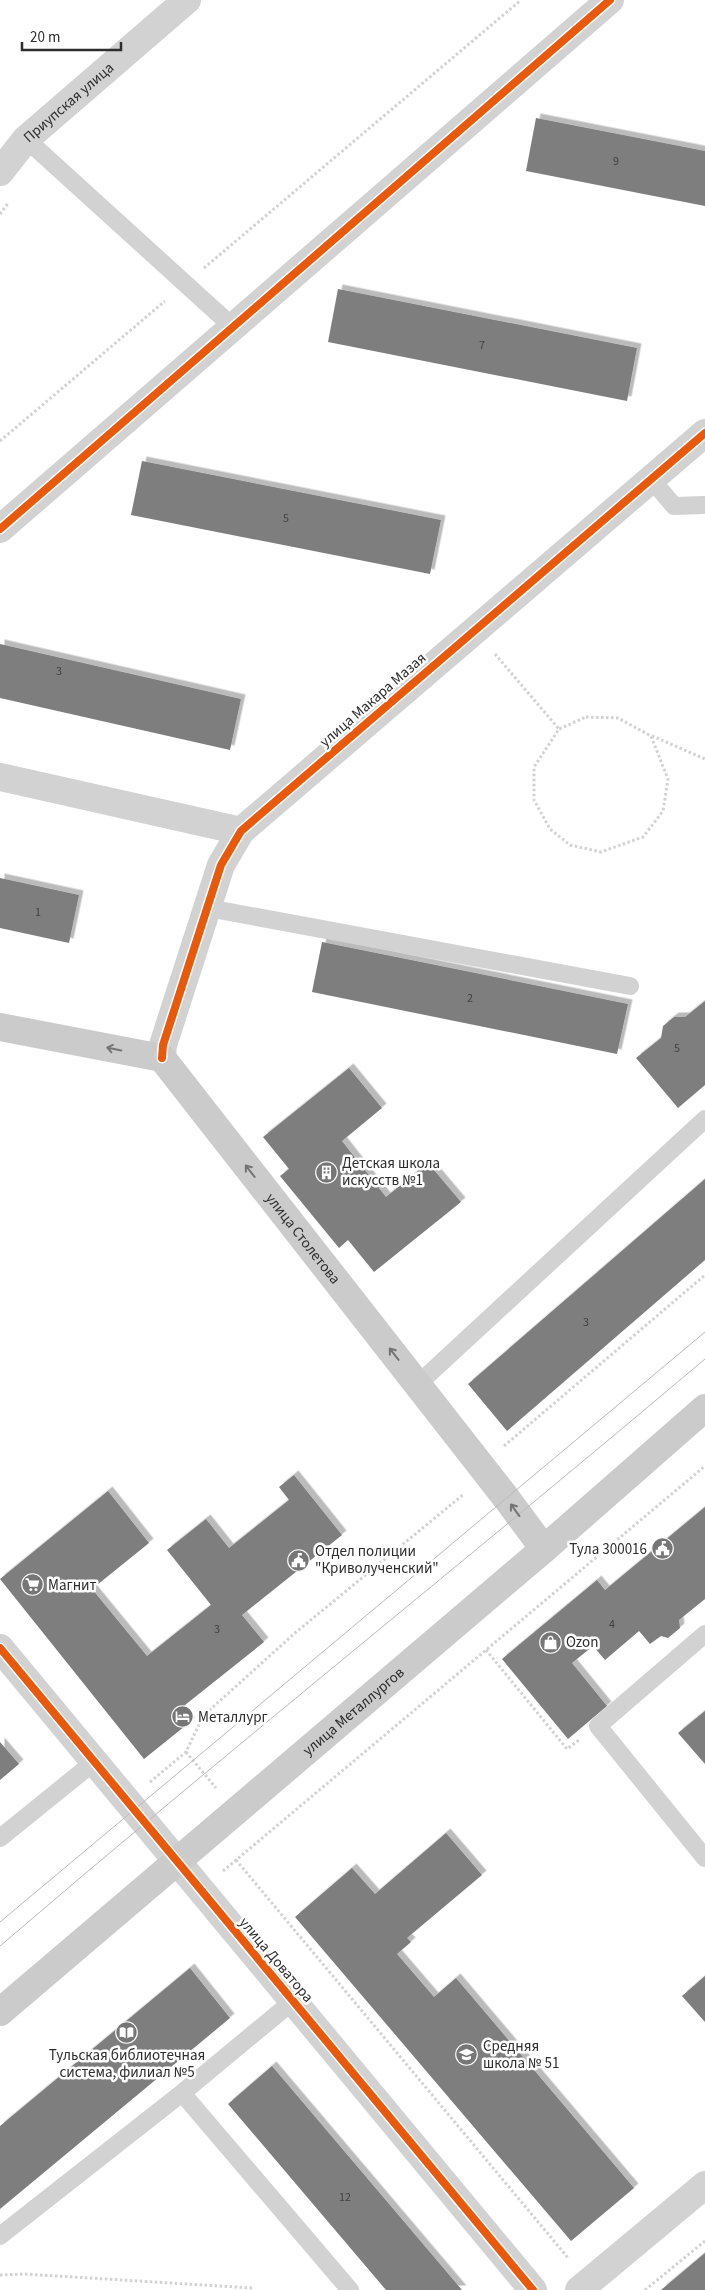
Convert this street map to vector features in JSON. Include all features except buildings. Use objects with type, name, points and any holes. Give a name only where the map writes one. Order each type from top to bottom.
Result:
[{"type":"main road","points":[[0,1027],[162,1058]]},
{"type":"main road","name":"улица Столетова","points":[[162,1058],[544,1549]]},
{"type":"main road","name":"улица Металлургов","points":[[0,2012],[177,1860],[236,1813],[705,1408]]},
{"type":"street","name":"Приупская улица","points":[[0,172],[26,139],[187,0]]},
{"type":"street","points":[[0,529],[610,0]]},
{"type":"street","name":"улица Макара Мазая","points":[[162,1058],[163,1045],[221,865],[241,831],[705,433]]},
{"type":"street","points":[[0,776],[241,831]]},
{"type":"street","name":"улица Доватора","points":[[0,1648],[533,2290]]},
{"type":"street","points":[[584,2286],[705,2185]]},
{"type":"lane","points":[[26,139],[232,327]]},
{"type":"lane","points":[[652,480],[674,506],[705,505]]},
{"type":"lane","points":[[208,908],[630,986]]},
{"type":"lane","points":[[417,1385],[705,1119]]},
{"type":"lane","points":[[705,1634],[598,1726],[705,1858]]},
{"type":"lane","points":[[0,1838],[94,1762]]},
{"type":"lane","points":[[0,2236],[182,2093],[293,2001]]},
{"type":"lane","points":[[182,2093],[350,2290]]},
{"type":"path","points":[[0,441],[522,0]]},
{"type":"path","points":[[490,649],[559,729]]},
{"type":"path","points":[[651,736],[668,779],[663,811],[643,837],[602,852],[570,846],[550,830],[534,800],[534,767],[559,729],[586,717],[618,718],[651,736],[705,759]]},
{"type":"path","points":[[127,1802],[186,1752],[204,1716],[218,1703],[295,1633],[488,1475],[505,1444],[705,1275]]},
{"type":"path","points":[[199,1890],[705,1466]]},
{"type":"path","points":[[486,1650],[567,1748],[598,1726]]},
{"type":"path","points":[[236,1860],[584,2286]]},
{"type":"path","points":[[646,2290],[705,2241]]},
{"type":"path","points":[[0,2276],[24,2274],[252,2288]]},
{"type":"path","points":[[200,2285],[203,2290]]},
{"type":"tram line","points":[[0,1922],[705,1332]]},
{"type":"tram line","points":[[0,1946],[175,1798],[705,1359]]},
{"type":"cycle path","points":[[0,529],[610,0]]},
{"type":"cycle path","points":[[162,1058],[163,1045],[221,865],[241,831],[705,433]]},
{"type":"cycle path","points":[[0,1648],[533,2290]]},
{"type":"place","name":"Детская школа искусств №1","points":[[326,1172]]},
{"type":"place","name":"Тула 300016","points":[[663,1549]]},
{"type":"place","name":"Отдел полиции \"Криволученский\"","points":[[299,1560]]},
{"type":"place","name":"Магнит","points":[[32,1585]]},
{"type":"place","name":"Ozon","points":[[550,1642]]},
{"type":"place","name":"Металлург","points":[[182,1717]]},
{"type":"place","name":"Тульская библиотечная система, филиал №5","points":[[127,2032]]},
{"type":"place","name":"Средняя школа № 51","points":[[467,2055]]}]
